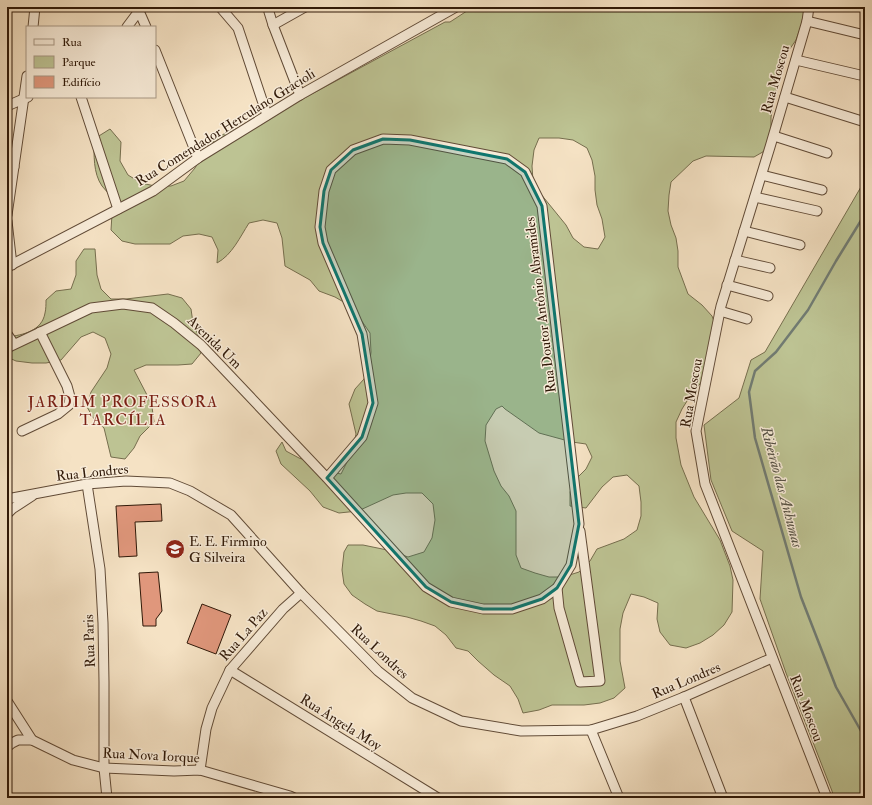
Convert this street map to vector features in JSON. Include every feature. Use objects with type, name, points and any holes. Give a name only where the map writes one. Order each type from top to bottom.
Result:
[{"type":"street","points":[[33,26],[35,7]]},
{"type":"street","points":[[220,7],[238,28],[267,116]]},
{"type":"street","points":[[268,7],[273,25],[300,95]]},
{"type":"street","points":[[273,25],[306,7]]},
{"type":"street","name":"Rua Comendador Herculano Gracioli","points":[[10,266],[153,191],[198,158],[300,95],[456,7]]},
{"type":"street","name":"Rua Moscou","points":[[809,7],[807,21],[774,136],[720,311],[696,431],[705,484],[827,798]]},
{"type":"street","points":[[128,26],[139,8]]},
{"type":"street","points":[[139,8],[146,26]]},
{"type":"street","points":[[807,21],[865,35]]},
{"type":"street","points":[[156,53],[198,158]]},
{"type":"street","points":[[796,60],[860,76]]},
{"type":"street","points":[[7,106],[26,98]]},
{"type":"street","points":[[7,215],[26,98]]},
{"type":"street","points":[[81,98],[118,209]]},
{"type":"street","points":[[785,98],[865,122]]},
{"type":"street","points":[[774,136],[826,153]]},
{"type":"street","name":"Rua Doutor Antônio Abramides","points":[[327,478],[362,437],[373,403],[362,334],[323,243],[320,227],[324,191],[331,170],[353,150],[383,139],[410,140],[507,159],[525,172],[542,206],[579,524],[600,681],[580,682],[559,608],[557,588]]},
{"type":"street","points":[[7,150],[14,168]]},
{"type":"street","points":[[762,175],[822,190]]},
{"type":"street","points":[[755,197],[817,211]]},
{"type":"street","points":[[7,222],[10,266]]},
{"type":"street","points":[[744,231],[800,245]]},
{"type":"street","points":[[735,260],[770,268]]},
{"type":"street","points":[[727,285],[768,296]]},
{"type":"street","name":"Avenida Um","points":[[10,346],[91,308],[123,304],[152,308],[174,323],[201,345],[360,513]]},
{"type":"street","points":[[720,311],[747,319]]},
{"type":"street","points":[[22,431],[58,414],[69,405],[70,398],[67,386],[40,332]]},
{"type":"street","points":[[7,334],[10,346]]},
{"type":"street","name":"Rua Londres","points":[[7,499],[87,484],[126,481],[170,483],[190,491],[231,515],[301,593],[378,671],[412,698],[461,721],[521,731],[591,730],[637,716],[772,658]]},
{"type":"street","name":"Rua Paris","points":[[87,484],[100,569],[103,623],[104,768],[107,798]]},
{"type":"street","points":[[7,514],[12,509],[36,494]]},
{"type":"street","name":"Rua Doutor Antônio Abramides","points":[[360,513],[426,587],[451,602],[483,609],[512,609],[542,599],[557,588],[571,565],[579,524]]},
{"type":"street","name":"Rua La Paz","points":[[200,770],[206,729],[212,708],[230,670],[283,609],[301,593]]},
{"type":"street","name":"Rua Ângela Moy","points":[[230,670],[438,798]]},
{"type":"street","points":[[684,697],[723,798]]},
{"type":"street","points":[[7,701],[32,740]]},
{"type":"street","points":[[591,730],[619,798]]},
{"type":"street","points":[[7,747],[18,740],[32,740]]},
{"type":"street","name":"Rua Nova Iorque","points":[[32,740],[73,760],[104,768],[174,771],[200,770],[294,798]]},
{"type":"highlighted area","points":[[383,139],[410,140],[507,159],[525,172],[542,206],[579,524],[571,565],[557,588],[542,599],[512,609],[483,609],[451,602],[426,587],[327,478],[362,437],[373,403],[362,334],[323,243],[320,227],[324,191],[331,170],[353,150]]},
{"type":"green space","points":[[473,7],[808,7],[796,40],[785,56],[780,69],[771,117],[771,133],[768,149],[754,157],[706,156],[693,161],[671,182],[669,195],[668,211],[676,238],[678,267],[688,294],[702,305],[712,316],[717,329],[706,377],[692,393],[682,409],[676,422],[676,438],[681,465],[694,497],[720,540],[730,566],[733,580],[732,612],[724,625],[713,635],[700,643],[686,648],[670,645],[660,632],[657,619],[658,603],[644,597],[631,594],[623,613],[620,629],[620,661],[625,688],[614,698],[600,703],[584,705],[552,705],[539,710],[523,713],[518,699],[510,686],[494,675],[468,651],[456,648],[446,635],[435,626],[407,617],[377,611],[352,595],[344,584],[342,570],[344,552],[348,545],[363,545],[392,551],[408,557],[424,552],[432,538],[435,520],[433,504],[422,493],[406,493],[393,495],[358,511],[339,513],[323,507],[310,491],[281,464],[276,451],[282,442],[286,451],[327,471],[341,474],[352,452],[356,434],[349,404],[355,389],[364,379],[369,367],[371,352],[370,333],[359,317],[347,304],[335,297],[319,291],[310,280],[285,266],[282,238],[277,223],[263,220],[249,223],[231,251],[217,263],[218,250],[212,237],[199,234],[183,236],[170,244],[135,244],[122,241],[111,230],[115,201],[102,186],[97,175],[94,157],[94,139],[110,129],[121,142],[120,161],[128,175],[141,183],[155,186],[171,186],[184,181],[216,138],[230,131],[273,115],[445,22],[450,22]],"holes":[[[539,138],[573,140],[587,148],[592,160],[595,176],[597,205],[602,219],[605,237],[598,249],[584,247],[573,238],[566,225],[540,193],[533,181],[532,166],[534,150]],[[502,406],[539,433],[572,442],[586,444],[592,457],[586,469],[575,480],[570,492],[570,506],[586,508],[602,487],[613,477],[627,475],[639,486],[641,516],[637,530],[624,539],[597,549],[590,561],[579,572],[563,577],[549,577],[521,568],[516,555],[516,511],[494,471],[485,441],[486,425],[496,409]]]},
{"type":"green space","points":[[865,180],[865,798],[834,798],[786,673],[760,599],[763,551],[732,531],[711,480],[704,425],[739,398],[751,360],[765,352]]},
{"type":"green space","points":[[84,249],[95,249],[97,275],[101,289],[111,299],[126,299],[168,294],[182,298],[191,309],[193,323],[198,335],[201,353],[192,364],[146,365],[134,370],[152,407],[154,422],[140,436],[134,448],[125,459],[111,457],[104,428],[94,419],[87,407],[91,392],[107,368],[111,354],[105,338],[93,332],[81,337],[61,360],[46,363],[16,361],[7,357],[7,337],[19,335],[36,328],[43,319],[46,310],[46,300],[56,291],[71,289],[76,275],[76,261]]},
{"type":"building","points":[[161,504],[162,521],[135,522],[137,556],[119,557],[116,506]]},
{"type":"building","points":[[158,572],[162,611],[156,619],[156,626],[143,626],[139,573]]},
{"type":"building","points":[[202,604],[231,615],[216,654],[187,643]]},
{"type":"waterway","name":"Ribeirão das Anhumas","points":[[865,214],[808,310],[776,352],[755,371],[749,392],[755,438],[801,597],[836,687],[865,738]]},
{"type":"place","name":"E. E. Firmino G Silveira","points":[[175,549]]},
{"type":"district","name":"JARDIM PROFESSORA TARCÍLIA","points":[[123,410]]}]
